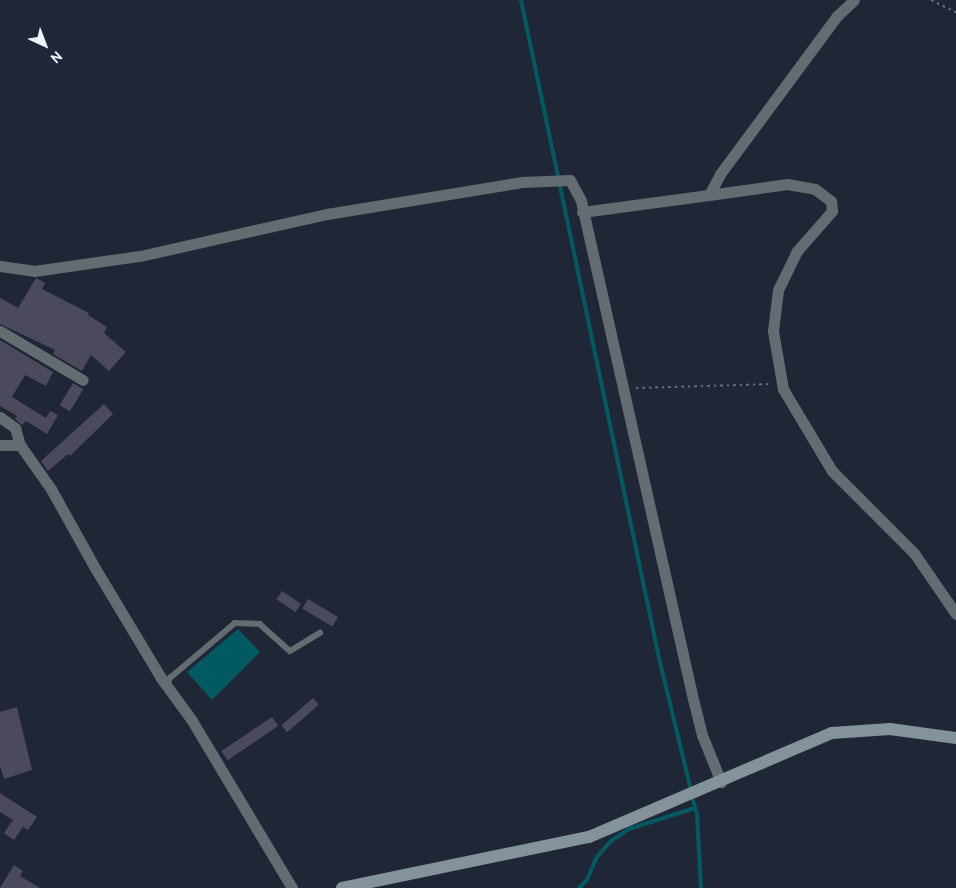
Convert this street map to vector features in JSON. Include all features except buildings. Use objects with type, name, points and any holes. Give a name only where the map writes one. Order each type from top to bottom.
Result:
[{"type":"main road","points":[[342,888],[589,837],[705,790],[832,733],[890,729],[956,738]]},
{"type":"street","points":[[709,195],[720,174],[837,16],[854,0]]},
{"type":"street","points":[[0,266],[34,271],[140,256],[327,214],[522,182],[552,183],[570,180],[578,191],[625,388],[702,735],[721,782]]},
{"type":"street","points":[[582,212],[787,184],[815,189],[831,200],[832,211],[797,251],[778,290],[774,331],[783,387],[832,471],[914,553],[956,614]]},
{"type":"street","points":[[0,331],[83,380]]},
{"type":"street","points":[[0,417],[15,428],[20,445],[51,489],[166,685],[191,719],[292,888]]},
{"type":"street","points":[[0,445],[20,445]]},
{"type":"lane","points":[[166,685],[170,678],[235,623],[260,624],[290,651],[320,633]]},
{"type":"path","points":[[931,0],[956,12]]},
{"type":"path","points":[[625,388],[775,384],[783,387]]},
{"type":"shaded area","points":[[238,629],[260,652],[212,700],[187,672]]},
{"type":"waterway","points":[[521,0],[659,658],[691,790]]},
{"type":"waterway","points":[[692,797],[697,815],[701,888]]},
{"type":"waterway","points":[[579,888],[587,880],[597,857],[611,841],[629,829],[695,808]]}]
